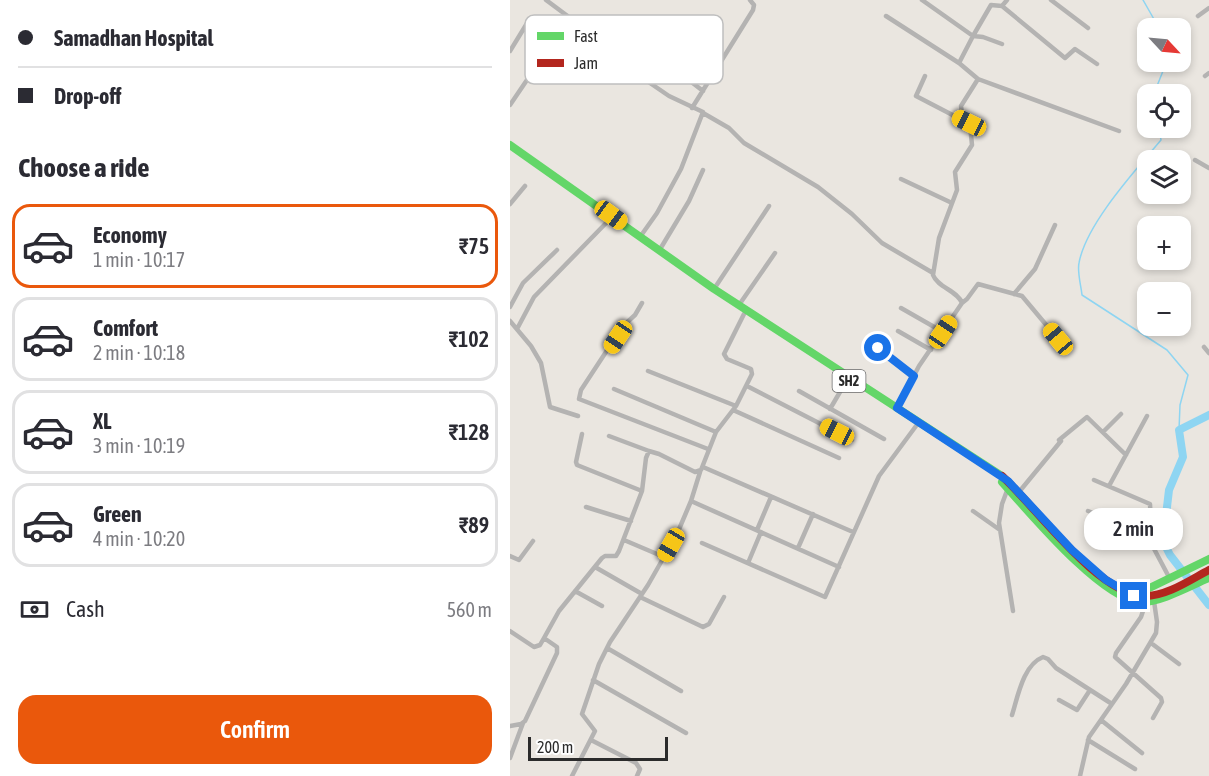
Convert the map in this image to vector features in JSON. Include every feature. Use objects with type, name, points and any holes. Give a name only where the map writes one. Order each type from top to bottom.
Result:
[{"type":"main road","name":"SH2","points":[[510,145],[744,314],[986,470],[1008,488],[1067,554],[1102,584],[1127,595]]},
{"type":"main road","name":"SH2","points":[[510,151],[670,261],[1000,474],[1066,545],[1106,580],[1134,602],[1150,601]]},
{"type":"main road","points":[[1150,601],[1209,559]]},
{"type":"main road","points":[[1127,595],[1152,595],[1174,583],[1209,570]]},
{"type":"main road","points":[[1174,583],[1209,578]]},
{"type":"street","points":[[546,0],[566,15]]},
{"type":"street","points":[[723,59],[753,10],[754,5],[750,0]]},
{"type":"street","points":[[922,0],[973,36],[980,36],[1002,44]]},
{"type":"street","points":[[1002,6],[1007,0]]},
{"type":"street","points":[[1051,0],[1088,28]]},
{"type":"street","points":[[959,63],[991,5],[1002,6],[1065,58],[1075,49],[1097,64]]},
{"type":"street","points":[[1198,15],[1209,8]]},
{"type":"street","points":[[886,16],[959,63],[978,79],[1119,131]]},
{"type":"street","points":[[510,50],[524,29]]},
{"type":"street","points":[[925,76],[916,96],[969,123]]},
{"type":"street","points":[[962,303],[960,297],[935,280],[933,273],[939,238],[957,190],[956,169],[972,145],[969,123],[962,113],[961,106],[978,79]]},
{"type":"street","points":[[510,105],[525,83]]},
{"type":"street","points":[[651,84],[729,128],[744,143],[818,187],[852,214],[882,243],[933,273]]},
{"type":"street","points":[[694,84],[703,91]]},
{"type":"street","points":[[692,108],[707,84]]},
{"type":"street","points":[[640,237],[657,213],[681,169],[703,112]]},
{"type":"street","points":[[1195,160],[1209,168]]},
{"type":"street","points":[[659,251],[689,201],[703,170]]},
{"type":"street","points":[[902,179],[952,203]]},
{"type":"street","points":[[510,204],[525,186]]},
{"type":"street","points":[[714,289],[769,206]]},
{"type":"street","points":[[517,329],[534,297],[609,220]]},
{"type":"street","points":[[1014,294],[1035,269],[1055,225]]},
{"type":"street","points":[[510,307],[523,283],[557,250]]},
{"type":"street","points":[[739,305],[775,253]]},
{"type":"street","points":[[897,408],[914,376],[962,303],[978,284],[1023,297],[1058,339]]},
{"type":"street","points":[[642,303],[635,315],[623,326],[578,397],[708,449]]},
{"type":"street","points":[[901,308],[943,332]]},
{"type":"street","points":[[572,776],[591,740],[594,729],[582,714],[593,680],[608,648],[681,526],[708,449],[752,374],[752,369],[727,359],[724,354],[744,314]]},
{"type":"street","points":[[510,321],[534,350],[541,363],[550,407],[578,416]]},
{"type":"street","points":[[898,331],[931,350]]},
{"type":"street","points":[[1204,347],[1209,353]]},
{"type":"street","points":[[878,348],[914,376]]},
{"type":"street","points":[[648,371],[734,408],[839,458]]},
{"type":"street","points":[[830,409],[847,380]]},
{"type":"street","points":[[747,386],[852,440]]},
{"type":"street","points":[[614,389],[716,432]]},
{"type":"street","points":[[799,391],[884,439]]},
{"type":"street","points":[[1103,432],[1121,414]]},
{"type":"street","points":[[1109,486],[1147,416]]},
{"type":"street","points":[[1019,492],[1060,440],[1086,417],[1126,455]]},
{"type":"street","points":[[702,543],[825,597],[883,469],[916,426]]},
{"type":"street","points":[[582,434],[576,462],[578,465],[642,491]]},
{"type":"street","points":[[609,436],[771,497],[853,532]]},
{"type":"street","points":[[510,631],[534,647],[540,645],[559,611],[602,558],[616,556],[642,491],[649,451]]},
{"type":"street","points":[[1094,480],[1150,504],[1152,545],[1174,583]]},
{"type":"street","points":[[1008,488],[999,516],[1013,611]]},
{"type":"street","points":[[748,563],[771,497]]},
{"type":"street","points":[[691,501],[839,567]]},
{"type":"street","points":[[586,507],[631,521]]},
{"type":"street","points":[[973,511],[1000,530]]},
{"type":"street","points":[[1088,511],[1151,536]]},
{"type":"street","points":[[798,548],[813,514]]},
{"type":"street","points":[[624,540],[664,557]]},
{"type":"street","points":[[510,556],[519,560],[533,541]]},
{"type":"street","points":[[595,567],[641,595],[704,627],[709,624],[724,597]]},
{"type":"street","points":[[575,591],[602,606]]},
{"type":"street","points":[[1080,776],[1088,740],[1151,643],[1157,627],[1150,601]]},
{"type":"street","points":[[1150,601],[1115,655],[1132,674],[1162,699],[1153,718]]},
{"type":"street","points":[[510,758],[523,723],[557,653],[557,647],[544,638]]},
{"type":"street","points":[[1151,643],[1179,663]]},
{"type":"street","points":[[608,648],[681,691]]},
{"type":"street","points":[[1012,715],[1025,676],[1040,658],[1046,658],[1056,668],[1112,704]]},
{"type":"street","points":[[593,680],[686,733]]},
{"type":"street","points":[[1059,700],[1077,710],[1090,690]]},
{"type":"street","points":[[1101,720],[1142,753]]},
{"type":"street","points":[[510,726],[523,723]]},
{"type":"street","points":[[591,740],[636,763],[640,769],[637,776]]},
{"type":"street","points":[[1088,740],[1135,769]]},
{"type":"waterway","points":[[1143,0],[1153,18]]},
{"type":"waterway","points":[[1158,84],[1163,72]]},
{"type":"waterway","points":[[1161,138],[1101,215],[1083,248],[1078,270],[1082,295],[1167,350],[1188,375],[1180,405],[1179,430]]},
{"type":"waterway","points":[[1209,415],[1179,430],[1183,457],[1169,490],[1163,541],[1170,555],[1209,605]]},
{"type":"traffic: fast","points":[[510,145],[714,289],[1002,476]]},
{"type":"traffic: fast","points":[[1002,482],[1086,571],[1124,597],[1140,602],[1157,600],[1209,578]]},
{"type":"traffic: fast","points":[[1135,595],[1209,559]]},
{"type":"traffic: jam","points":[[1002,476],[1088,566],[1127,592],[1145,596],[1162,593],[1209,570]]},
{"type":"route","points":[[878,348],[914,376],[897,408],[1008,481],[1072,550],[1106,580],[1134,596]]}]
